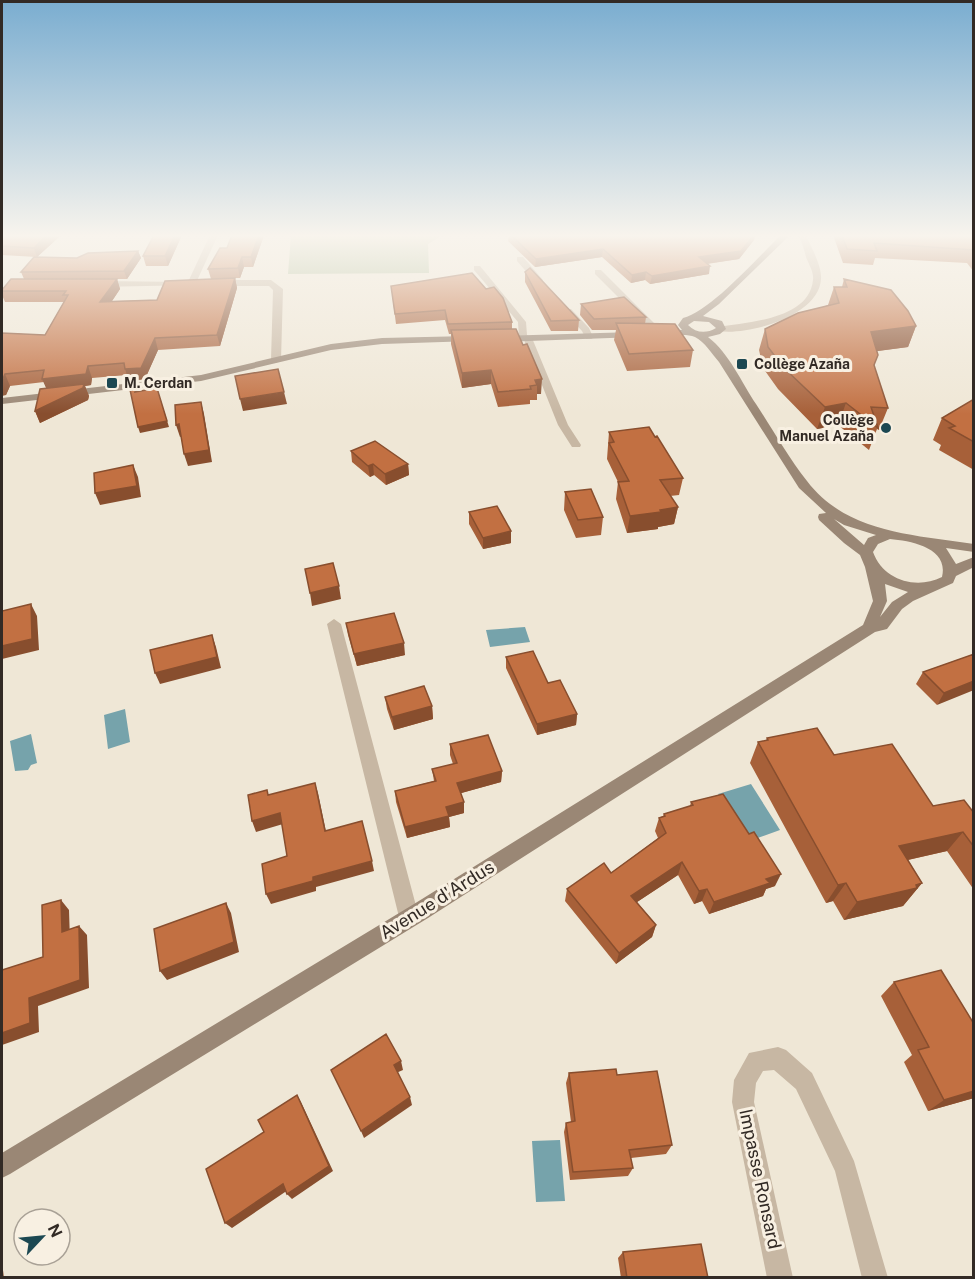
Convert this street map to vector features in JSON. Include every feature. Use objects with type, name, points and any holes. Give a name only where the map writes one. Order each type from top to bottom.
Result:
[{"type":"street","points":[[276,360],[278,295]]},
{"type":"street","points":[[660,332],[694,318],[724,295]]},
{"type":"street","points":[[716,302],[723,361]]},
{"type":"street","points":[[694,318],[711,319],[719,328]]},
{"type":"street","points":[[684,322],[684,328],[708,342],[723,361],[803,485],[826,508],[849,522],[889,535],[902,535],[974,548]]},
{"type":"street","points":[[488,339],[589,337],[660,332],[709,335],[719,328]]},
{"type":"street","points":[[2,401],[201,378],[331,347],[373,342],[476,339]]},
{"type":"street","points":[[803,485],[805,494],[819,513],[838,527],[851,545],[866,552],[878,586],[880,602],[870,619],[870,628]]},
{"type":"street","points":[[866,552],[873,541],[889,535]]},
{"type":"street","points":[[872,567],[892,582],[918,589],[930,589],[948,580],[951,573],[950,564],[945,555],[923,540]]},
{"type":"street","points":[[951,573],[974,561]]},
{"type":"street","name":"Avenue d'Ardus","points":[[2,1166],[409,917],[870,628],[882,625],[892,609],[907,596],[930,589]]},
{"type":"street","points":[[334,624],[409,917]]},
{"type":"street","name":"Impasse Ronsard","points":[[780,1278],[743,1102],[746,1080],[757,1061],[778,1058],[804,1081],[846,1169],[874,1278]]},
{"type":"lane","points":[[499,295],[522,322],[525,338],[556,402],[563,425],[576,445]]},
{"type":"lane","points":[[621,295],[660,332]]},
{"type":"lane","points":[[719,328],[747,328],[775,320],[799,308],[810,295]]},
{"type":"lane","points":[[564,307],[586,330],[589,337]]},
{"type":"water","points":[[525,627],[530,642],[490,647],[486,630]]},
{"type":"water","points":[[125,709],[130,742],[108,749],[104,715]]},
{"type":"water","points":[[31,734],[37,763],[31,765],[28,770],[15,771],[10,741]]},
{"type":"water","points":[[751,784],[780,830],[749,841],[718,794]]},
{"type":"water","points":[[560,1140],[565,1201],[536,1202],[532,1141]]},
{"type":"building","points":[[63,295],[105,295],[100,302],[157,300],[159,295],[230,295],[217,335],[155,338],[141,368],[125,369],[124,363],[88,366],[86,374],[42,379],[44,370],[5,374],[2,381],[2,333],[45,335],[68,295]]},
{"type":"building","points":[[392,295],[500,295],[512,322],[448,324],[445,310],[395,314]]},
{"type":"building","points":[[537,295],[555,295],[579,320],[551,321]]},
{"type":"building","points":[[836,295],[895,295],[916,326],[871,332],[878,355],[874,365],[888,408],[871,407],[878,428],[846,403],[825,407],[784,368],[768,347],[765,329],[798,313],[839,303]]},
{"type":"building","points":[[624,297],[646,317],[594,319],[581,304]]},
{"type":"building","points":[[616,323],[675,324],[693,350],[629,354]]},
{"type":"building","points":[[516,329],[523,345],[527,344],[542,379],[535,380],[537,385],[530,386],[531,389],[498,392],[491,370],[462,373],[451,330]]},
{"type":"building","points":[[278,369],[284,392],[240,399],[235,376]]},
{"type":"building","points":[[84,384],[83,388],[35,411],[40,389]]},
{"type":"building","points":[[138,384],[135,392],[157,388],[167,421],[138,427],[129,385]]},
{"type":"building","points":[[974,399],[974,442],[949,428],[955,426],[942,418]]},
{"type":"building","points":[[201,402],[209,450],[184,454],[179,424],[176,425],[175,405]]},
{"type":"building","points":[[649,427],[683,478],[660,480],[678,507],[630,516],[618,482],[629,481],[609,443],[614,442],[609,432]]},
{"type":"building","points":[[375,441],[408,464],[385,474],[373,464],[368,466],[351,451]]},
{"type":"building","points":[[133,465],[137,486],[95,493],[94,473]]},
{"type":"building","points":[[591,489],[603,517],[578,520],[565,492]]},
{"type":"building","points":[[497,506],[511,531],[483,538],[469,512]]},
{"type":"building","points":[[333,563],[339,586],[310,593],[305,569]]},
{"type":"building","points":[[31,604],[32,639],[2,646],[2,611]]},
{"type":"building","points":[[394,613],[404,643],[354,654],[346,623]]},
{"type":"building","points":[[212,635],[217,657],[155,673],[150,650]]},
{"type":"building","points":[[533,651],[548,683],[560,680],[577,714],[537,724],[506,657]]},
{"type":"building","points":[[974,654],[974,681],[944,693],[923,672]]},
{"type":"building","points":[[424,686],[432,706],[392,717],[385,697]]},
{"type":"building","points":[[817,728],[834,755],[892,744],[933,806],[964,800],[974,813],[974,847],[963,832],[899,846],[922,883],[916,885],[917,888],[857,902],[846,883],[838,885],[758,742],[768,740],[767,738]]},
{"type":"building","points":[[488,735],[502,771],[457,783],[464,802],[446,807],[449,816],[405,827],[395,791],[436,781],[432,769],[457,763],[450,744]]},
{"type":"building","points":[[315,783],[325,831],[362,821],[372,861],[313,877],[313,881],[266,894],[262,864],[287,856],[280,813],[252,821],[248,795],[267,790],[268,795]]},
{"type":"building","points":[[723,794],[749,834],[754,832],[781,874],[766,879],[770,883],[714,902],[707,889],[699,891],[682,862],[631,896],[656,925],[619,953],[567,889],[604,863],[611,873],[666,833],[659,818],[665,816],[664,814],[693,805],[691,802]]},
{"type":"building","points":[[61,900],[62,932],[79,926],[80,980],[29,998],[30,1023],[2,1033],[2,970],[43,957],[42,905]]},
{"type":"building","points":[[226,903],[234,942],[160,971],[154,929]]},
{"type":"building","points":[[941,970],[974,1024],[974,1091],[944,1100],[918,1050],[929,1047],[894,982]]},
{"type":"building","points":[[386,1034],[401,1061],[394,1065],[410,1097],[361,1131],[331,1070]]},
{"type":"building","points":[[616,1069],[617,1075],[657,1071],[672,1145],[629,1150],[633,1168],[573,1172],[566,1123],[575,1121],[569,1073]]},
{"type":"building","points":[[297,1095],[329,1166],[287,1194],[283,1184],[225,1223],[206,1169],[264,1132],[258,1120]]},
{"type":"building","points":[[701,1244],[708,1278],[627,1278],[623,1252]]},
{"type":"place","name":"Collège Azaña","points":[[742,364]]},
{"type":"place","name":"M. Cerdan","points":[[112,383]]},
{"type":"place","name":"Collège Manuel Azaña","points":[[886,428]]}]
